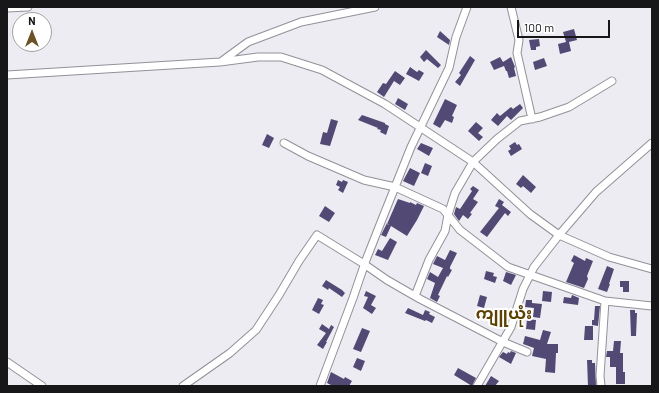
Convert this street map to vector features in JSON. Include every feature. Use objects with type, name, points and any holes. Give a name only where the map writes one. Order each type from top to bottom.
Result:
[{"type":"street","points":[[7,8],[28,7]]},
{"type":"street","points":[[220,62],[248,42],[301,22],[375,7]]},
{"type":"street","points":[[320,386],[364,264],[411,147],[449,68],[456,37],[467,7]]},
{"type":"street","points":[[511,7],[519,40],[517,53],[532,119]]},
{"type":"street","points":[[7,75],[220,62],[258,57],[281,57],[322,70],[385,104],[473,162],[530,214],[559,235],[609,257],[652,269]]},
{"type":"street","points":[[415,296],[429,260],[445,231],[455,193],[473,162],[497,139],[520,121],[532,119],[569,107],[612,81]]},
{"type":"street","points":[[284,143],[308,156],[364,180],[395,187],[443,209],[460,230],[508,267],[605,301],[652,306]]},
{"type":"street","points":[[477,386],[512,327],[523,289],[534,267],[596,192],[652,143]]},
{"type":"street","points":[[183,386],[230,354],[256,330],[280,295],[299,261],[317,235],[387,280],[415,296],[503,342],[527,352]]},
{"type":"street","points":[[601,386],[600,376],[605,301]]},
{"type":"street","points":[[7,362],[42,386]]},
{"type":"building","points":[[574,29],[577,40],[569,42],[571,51],[560,54],[558,44],[566,42],[563,32]]},
{"type":"building","points":[[440,31],[450,40],[449,45],[437,37]]},
{"type":"building","points":[[539,39],[540,46],[536,47],[536,50],[531,50],[529,40]]},
{"type":"building","points":[[426,50],[441,65],[438,68],[427,59],[424,62],[420,57]]},
{"type":"building","points":[[470,56],[475,60],[460,86],[455,82],[461,75],[459,73]]},
{"type":"building","points":[[500,57],[503,62],[511,57],[515,67],[516,76],[509,78],[504,66],[494,70],[490,62]]},
{"type":"building","points":[[544,58],[547,66],[535,70],[533,62]]},
{"type":"building","points":[[410,67],[417,72],[419,70],[424,73],[419,81],[406,74]]},
{"type":"building","points":[[395,71],[405,78],[400,85],[394,81],[384,97],[377,92],[383,83],[386,84]]},
{"type":"building","points":[[398,98],[408,104],[405,110],[395,104]]},
{"type":"building","points":[[445,99],[457,105],[452,116],[454,117],[452,123],[445,120],[440,128],[433,124]]},
{"type":"building","points":[[520,104],[523,108],[511,120],[507,116],[498,126],[491,120],[497,113],[500,116],[511,107],[513,109]]},
{"type":"building","points":[[362,115],[385,123],[389,126],[386,135],[380,132],[381,130],[377,129],[378,128],[358,120]]},
{"type":"building","points":[[331,119],[338,121],[330,146],[320,144],[323,132],[327,133]]},
{"type":"building","points":[[476,122],[483,128],[478,133],[483,137],[479,141],[468,131]]},
{"type":"building","points":[[267,134],[274,138],[269,148],[262,145]]},
{"type":"building","points":[[515,142],[517,145],[519,144],[522,149],[511,156],[508,151],[511,149],[509,146]]},
{"type":"building","points":[[421,143],[433,148],[429,156],[417,149]]},
{"type":"building","points":[[425,163],[432,166],[428,176],[421,173]]},
{"type":"building","points":[[410,168],[420,173],[414,186],[403,181]]},
{"type":"building","points":[[523,175],[536,187],[531,193],[523,186],[521,188],[516,184]]},
{"type":"building","points":[[338,180],[348,182],[343,193],[338,190],[340,187],[336,185]]},
{"type":"building","points":[[473,186],[479,190],[473,199],[478,202],[470,213],[472,214],[468,219],[463,215],[459,221],[454,214],[456,207],[460,209],[472,191],[470,189]]},
{"type":"building","points":[[398,199],[424,206],[407,236],[391,226],[386,237],[381,235]]},
{"type":"building","points":[[499,199],[504,202],[502,205],[511,212],[508,216],[505,213],[487,237],[480,232],[499,208],[495,206]]},
{"type":"building","points":[[325,206],[335,213],[329,222],[319,216]]},
{"type":"building","points":[[390,238],[397,242],[388,260],[375,255],[378,249],[382,251]]},
{"type":"building","points":[[450,250],[457,253],[450,267],[452,270],[448,277],[447,276],[438,295],[440,296],[437,302],[430,298],[435,283],[427,279],[430,272],[438,277],[443,268],[433,264],[437,256],[445,260]]},
{"type":"building","points":[[574,255],[585,261],[586,258],[593,261],[584,288],[566,282],[574,263],[571,261]]},
{"type":"building","points":[[607,266],[614,269],[607,292],[598,289]]},
{"type":"building","points":[[486,271],[494,273],[493,276],[497,277],[495,283],[484,279]]},
{"type":"building","points":[[506,272],[516,275],[511,285],[503,281]]},
{"type":"building","points":[[326,280],[345,293],[342,297],[329,288],[328,290],[322,286]]},
{"type":"building","points":[[620,281],[629,281],[629,292],[623,292],[623,287],[620,287]]},
{"type":"building","points":[[366,291],[376,296],[371,305],[376,308],[372,314],[363,308],[368,297],[364,296]]},
{"type":"building","points":[[543,291],[552,292],[551,302],[542,301]]},
{"type":"building","points":[[480,295],[487,297],[484,308],[477,306]]},
{"type":"building","points":[[572,295],[579,298],[578,305],[563,303],[564,297],[571,298]]},
{"type":"building","points":[[318,298],[323,300],[321,304],[324,305],[319,314],[312,310]]},
{"type":"building","points":[[526,300],[532,300],[532,303],[542,304],[540,318],[533,317],[534,308],[525,307]]},
{"type":"building","points":[[595,306],[600,306],[598,326],[592,325]]},
{"type":"building","points":[[408,308],[423,315],[425,310],[430,312],[429,314],[435,317],[432,323],[426,320],[425,321],[405,313]]},
{"type":"building","points":[[630,310],[635,310],[635,313],[637,313],[636,336],[631,336]]},
{"type":"building","points":[[527,319],[536,320],[535,330],[526,329]]},
{"type":"building","points":[[322,324],[329,329],[331,325],[334,327],[323,349],[317,345],[326,333],[319,329]]},
{"type":"building","points":[[585,326],[593,326],[593,340],[584,340]]},
{"type":"building","points":[[362,328],[370,331],[361,352],[353,349]]},
{"type":"building","points":[[543,330],[551,332],[547,344],[558,344],[555,373],[545,372],[546,359],[532,356],[534,348],[523,344],[525,336],[540,340]]},
{"type":"building","points":[[614,341],[621,341],[620,353],[623,353],[623,372],[625,372],[625,384],[616,384],[616,367],[610,367],[610,357],[606,357],[607,351],[613,351]]},
{"type":"building","points":[[511,351],[516,353],[511,364],[499,357],[503,352],[507,354]]},
{"type":"building","points":[[357,358],[365,361],[361,371],[353,367]]},
{"type":"building","points":[[587,360],[592,360],[592,363],[595,363],[596,386],[588,386]]},
{"type":"building","points":[[458,368],[476,378],[472,386],[454,375]]},
{"type":"building","points":[[331,372],[344,379],[345,377],[352,381],[349,386],[333,386],[327,383]]},
{"type":"building","points":[[491,376],[499,381],[495,386],[485,386]]},
{"type":"district","name":"ကျူယုံး","points":[[504,314]]}]
